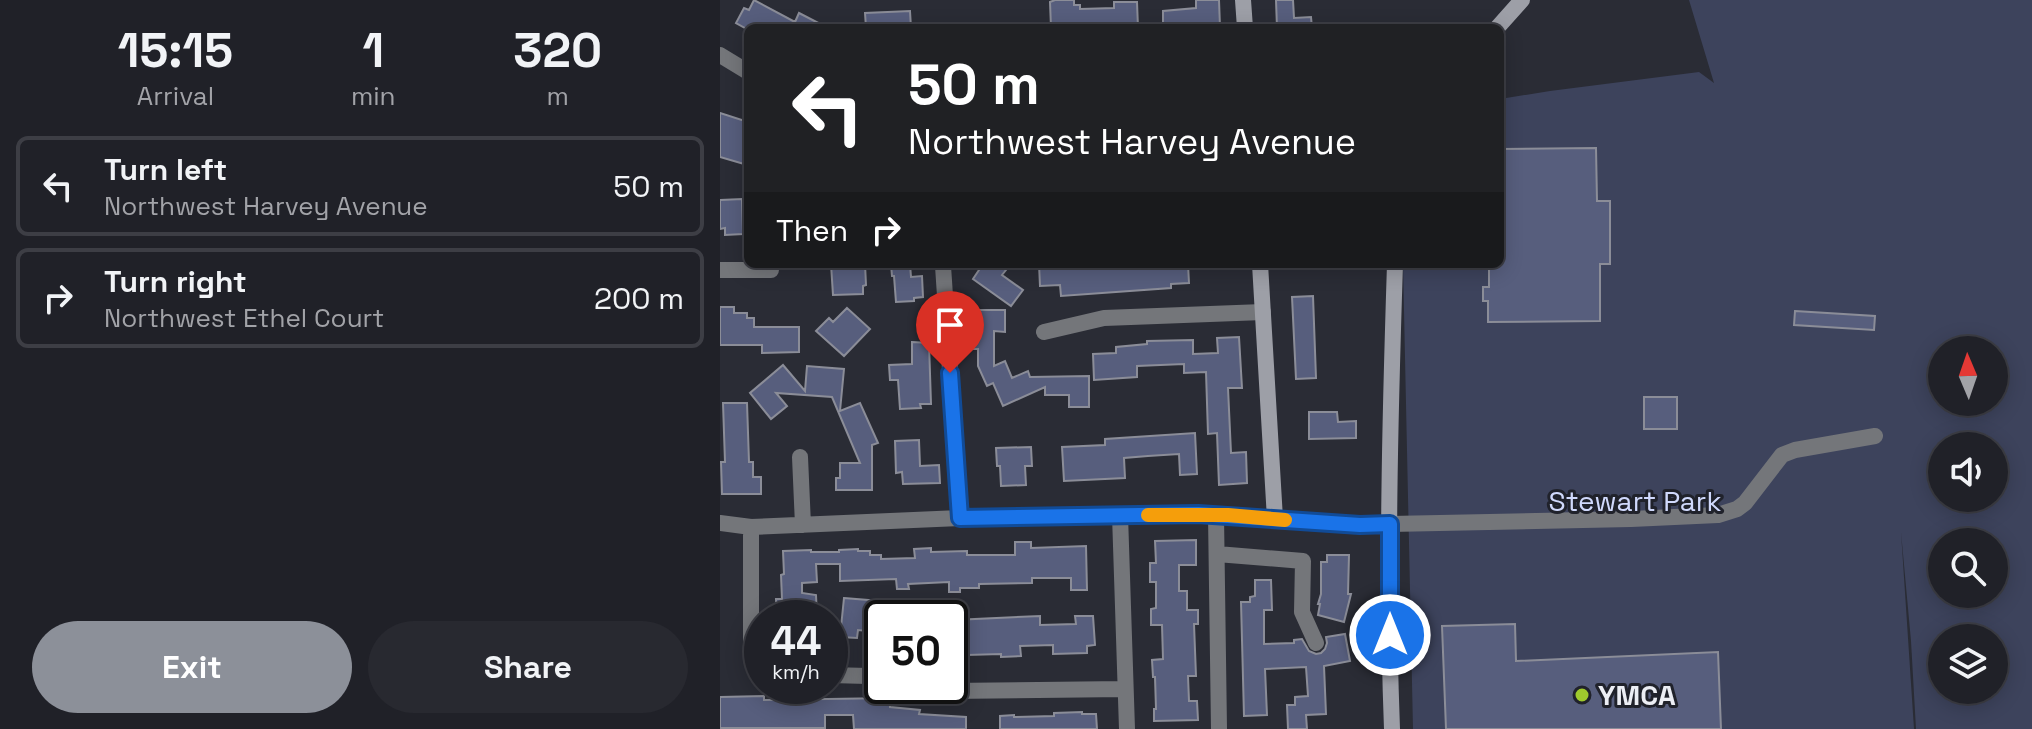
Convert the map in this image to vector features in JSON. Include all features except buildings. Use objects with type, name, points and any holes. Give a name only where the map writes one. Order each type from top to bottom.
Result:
[{"type":"main road","points":[[1243,0],[1245,24]]},
{"type":"main road","points":[[1501,24],[1522,0]]},
{"type":"main road","points":[[1260,268],[1275,519],[1390,524]]},
{"type":"main road","points":[[1392,729],[1389,663],[1395,268]]},
{"type":"street","points":[[720,55],[744,70]]},
{"type":"street","points":[[943,268],[960,518]]},
{"type":"street","points":[[720,270],[771,270]]},
{"type":"street","points":[[1044,332],[1104,318],[1263,312]]},
{"type":"street","points":[[1390,524],[1718,515],[1745,503],[1782,455],[1875,436]]},
{"type":"street","points":[[800,457],[803,525]]},
{"type":"street","points":[[1120,515],[1127,729]]},
{"type":"street","points":[[720,523],[751,527],[1120,515],[1216,515],[1275,519]]},
{"type":"street","points":[[1216,515],[1219,729]]},
{"type":"street","points":[[750,600],[751,527]]},
{"type":"street","points":[[1217,554],[1303,554],[1302,612],[1316,643]]},
{"type":"street","points":[[968,691],[1124,689]]},
{"type":"green space","name":"Stewart Park","points":[[1689,0],[2032,0],[2032,729],[1916,729],[1901,532],[1914,729],[1413,729],[1403,268],[1504,268],[1504,98],[1699,72],[1714,83]]},
{"type":"slow traffic","points":[[1148,515],[1228,515],[1285,520]]},
{"type":"place","name":"YMCA","points":[[1582,695]]},
{"type":"route","points":[[950,373],[960,518],[1198,514],[1360,525],[1390,524],[1390,635]]}]
